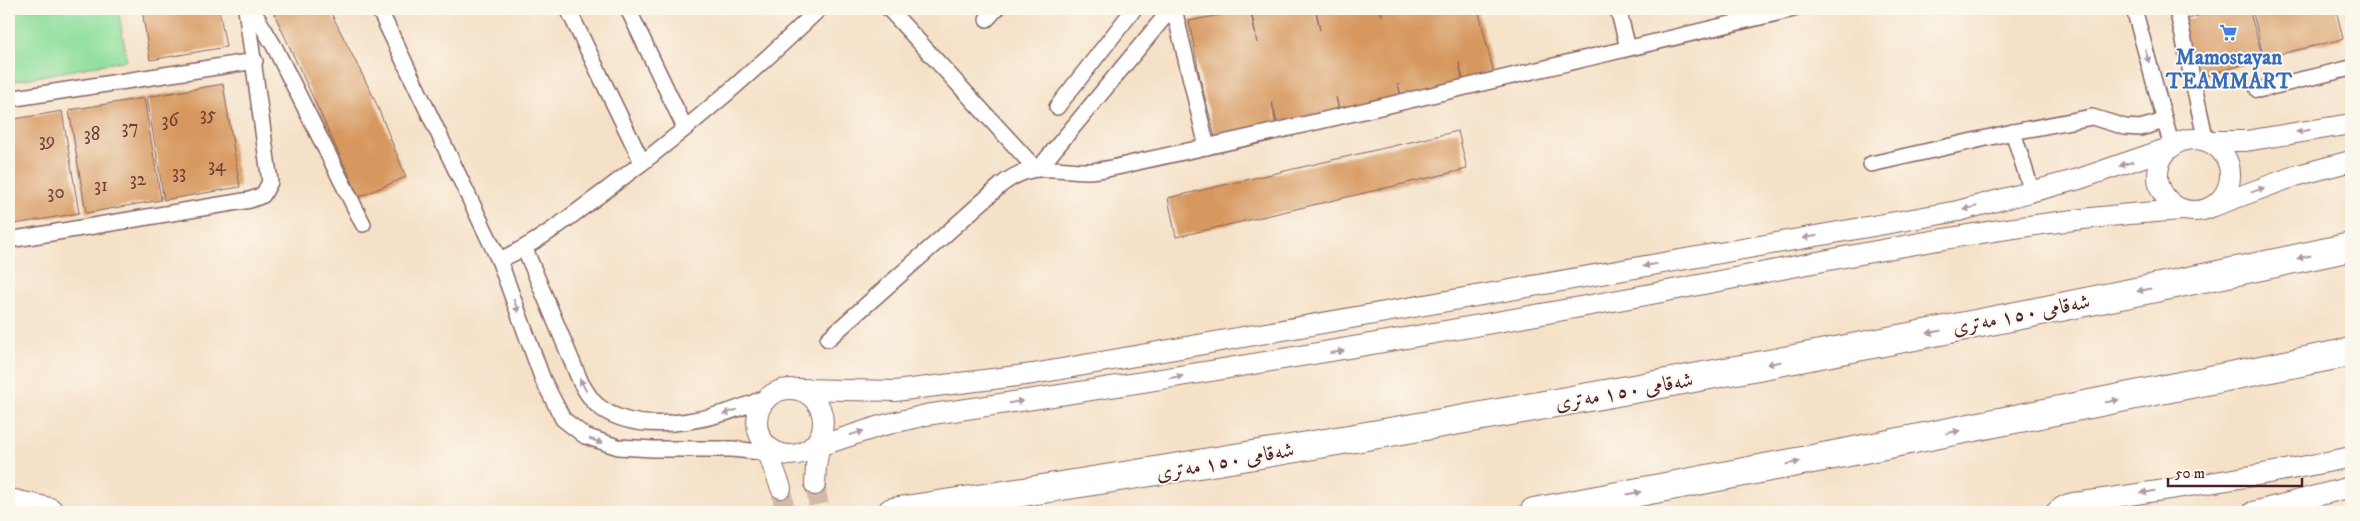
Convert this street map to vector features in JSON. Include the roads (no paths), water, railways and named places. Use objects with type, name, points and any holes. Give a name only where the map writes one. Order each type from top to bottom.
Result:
[{"type":"highway","name":"شەقامی ١٥٠ مەتری","points":[[892,512],[1176,470],[1662,385],[2215,276],[2351,247]]},
{"type":"highway","points":[[1534,512],[1893,444],[2351,352]]},
{"type":"highway","points":[[9,503],[49,512]]},
{"type":"street","points":[[9,240],[250,200],[263,195],[270,182],[255,61],[246,9]]},
{"type":"street","points":[[252,9],[274,46],[363,224]]},
{"type":"street","points":[[379,9],[499,260],[552,400],[563,418],[578,432],[591,439],[618,447],[771,450],[791,456],[816,444],[926,415],[1368,347],[1964,236],[2068,221],[2183,210],[2202,211],[2294,176],[2351,161]]},
{"type":"street","points":[[568,9],[642,162]]},
{"type":"street","points":[[628,9],[685,128]]},
{"type":"street","points":[[889,9],[1038,168]]},
{"type":"street","points":[[1056,107],[1134,9]]},
{"type":"street","points":[[1038,168],[1173,9]]},
{"type":"street","points":[[1173,9],[1207,147]]},
{"type":"street","points":[[1618,9],[1628,48]]},
{"type":"street","points":[[828,338],[1015,174],[1038,168],[1102,170],[1794,9]]},
{"type":"street","points":[[2134,9],[2172,146]]},
{"type":"street","points":[[2177,9],[2206,141],[2216,147],[2224,156],[2229,166],[2230,178],[2227,190],[2212,207]]},
{"type":"street","points":[[499,260],[525,249],[685,128],[745,78],[815,10]]},
{"type":"street","points":[[9,99],[255,61]]},
{"type":"street","points":[[2258,90],[2351,68]]},
{"type":"street","points":[[1871,164],[2014,132],[2092,118],[2125,127],[2140,128],[2165,121]]},
{"type":"street","points":[[525,249],[581,383],[590,398],[605,410],[639,421],[684,422],[745,408],[786,389],[895,391],[1033,374],[1958,211],[2032,192],[2140,160],[2188,140],[2246,140],[2351,124]]},
{"type":"street","points":[[2014,132],[2032,192]]},
{"type":"street","points":[[2172,146],[2164,155],[2159,165],[2160,187],[2173,205],[2183,210]]},
{"type":"street","points":[[797,389],[806,392],[820,407],[823,426],[816,444],[816,485]]},
{"type":"street","points":[[774,393],[760,409],[757,421],[758,432],[771,450],[781,488]]},
{"type":"street","points":[[2042,512],[2068,506],[2205,485],[2351,457]]},
{"type":"street","points":[[2253,512],[2351,487]]},
{"type":"street","points":[[2068,506],[2091,504],[2102,512]]},
{"type":"tunnel","points":[[815,485],[820,512]]},
{"type":"tunnel","points":[[781,488],[785,512]]},
{"type":"place","name":"Mamostayan TEAMMART","points":[[2229,32]]}]
